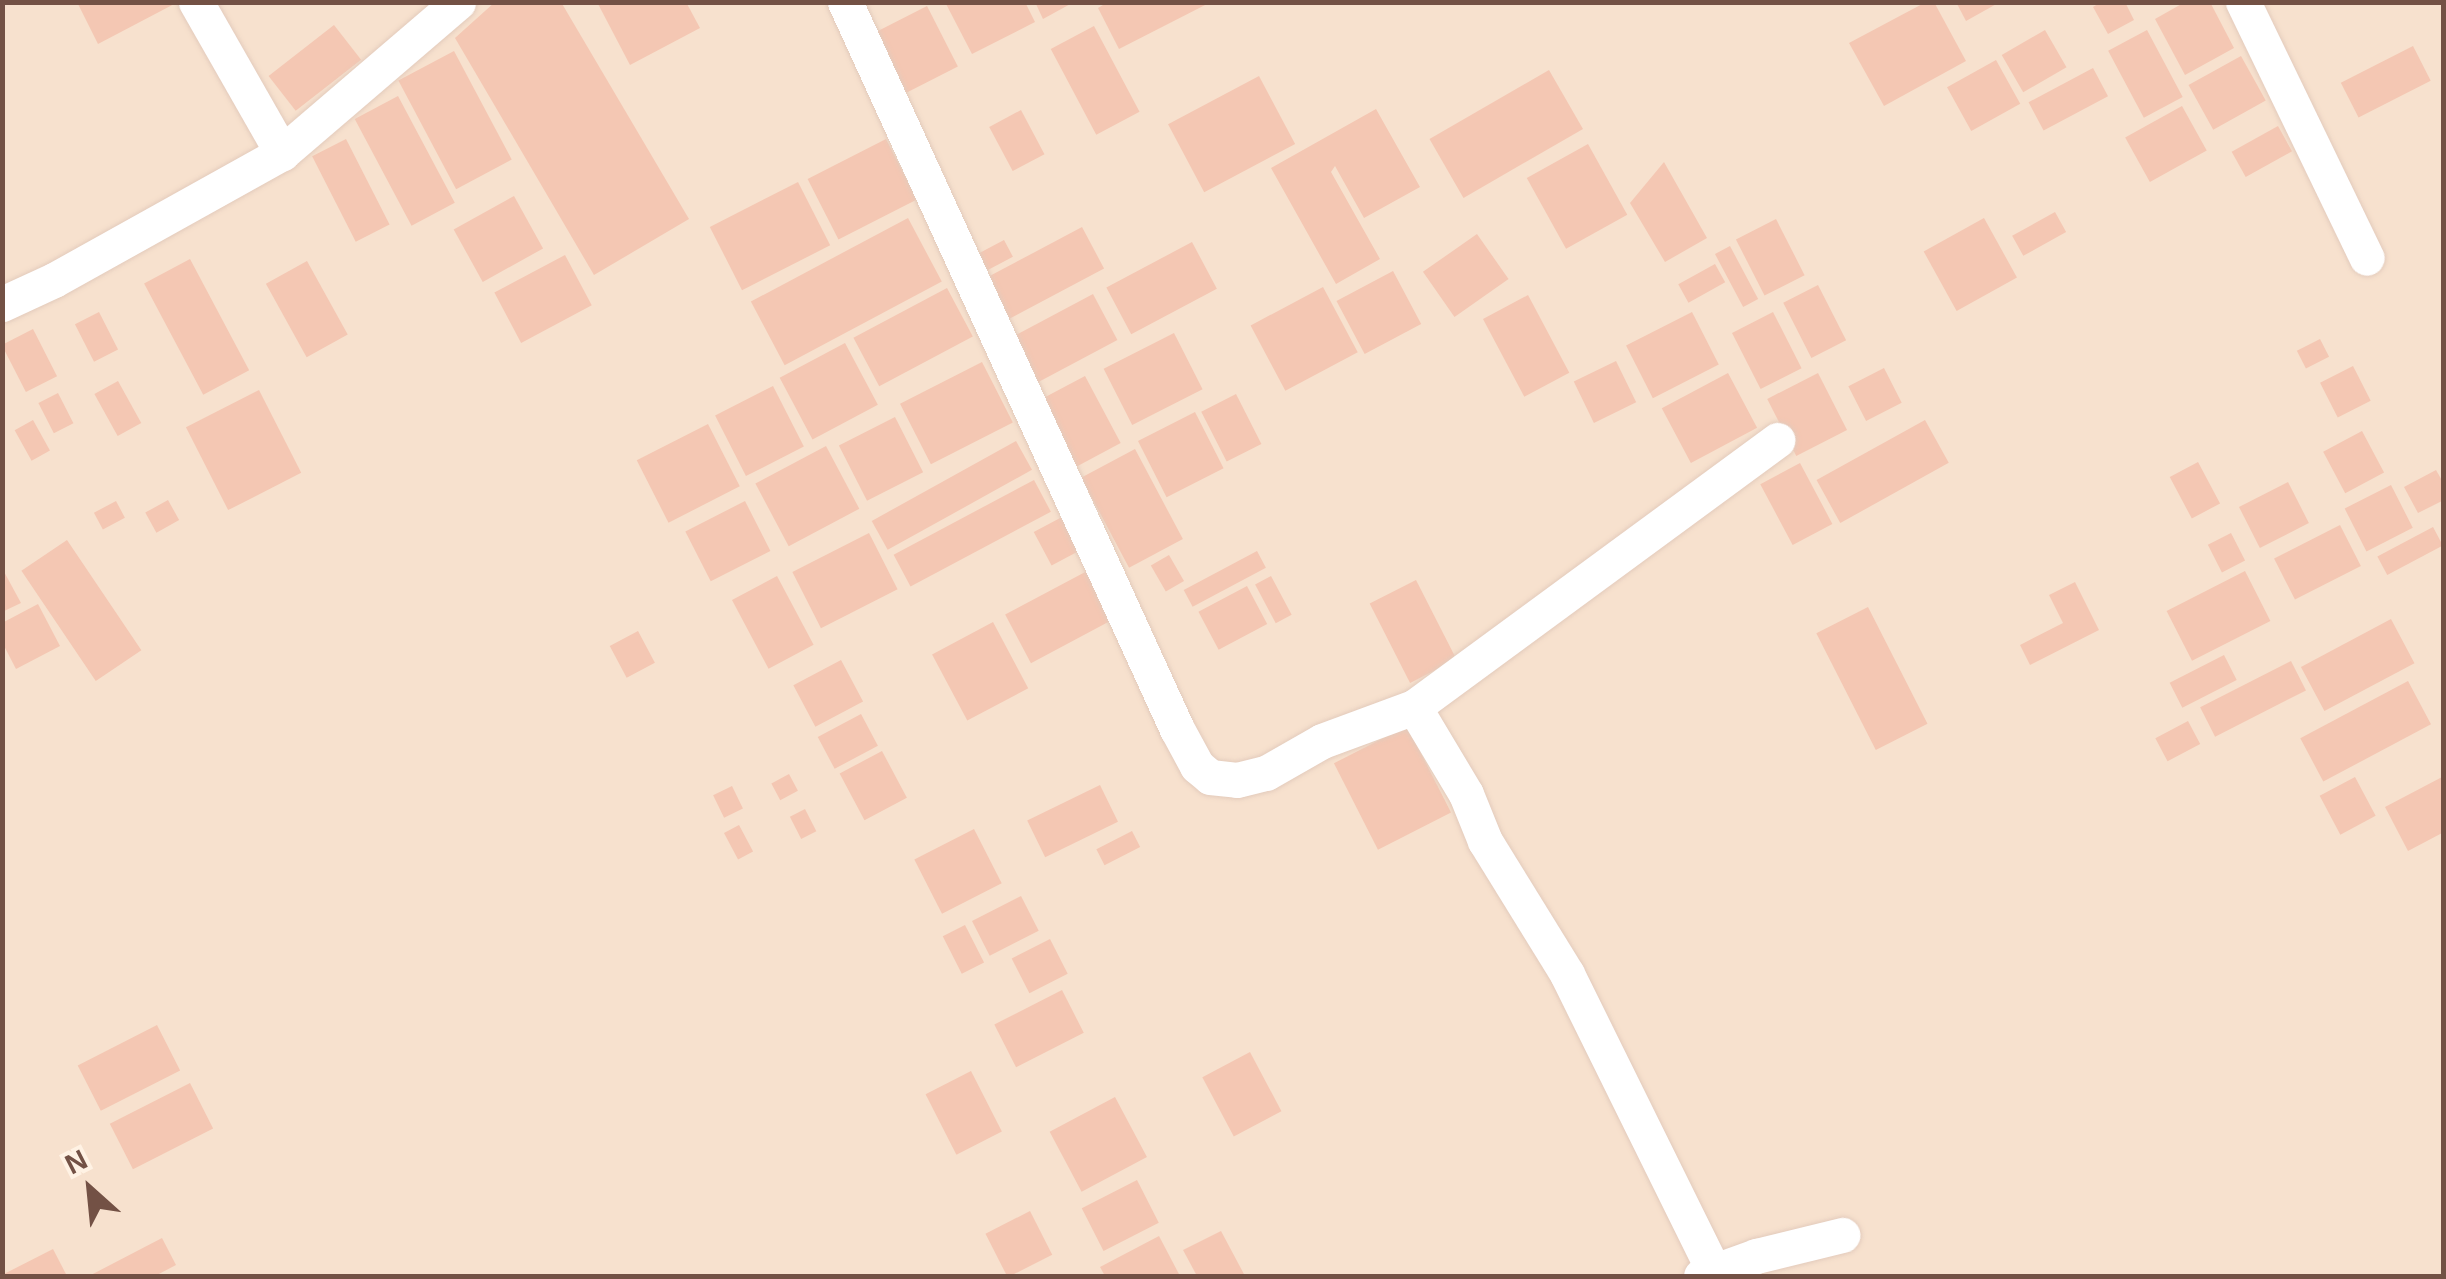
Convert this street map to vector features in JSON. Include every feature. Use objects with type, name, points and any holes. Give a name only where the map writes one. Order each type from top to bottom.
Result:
[{"type":"street","points":[[196,2],[282,152]]},
{"type":"street","points":[[2,304],[54,280],[282,152],[458,2]]},
{"type":"street","points":[[845,2],[1197,766],[1210,777],[1237,780],[1266,773],[1322,740],[1414,706],[1777,440]]},
{"type":"street","points":[[2242,2],[2367,258]]},
{"type":"street","points":[[1414,706],[1466,794],[1485,841],[1566,974],[1708,1274],[1756,1256],[1842,1235]]},
{"type":"shaded area","points":[[3,3],[2443,3],[2443,1276],[3,1276]]},
{"type":"building","points":[[77,2],[178,2],[98,44]]},
{"type":"building","points":[[495,2],[561,2],[689,219],[594,275],[455,38]]},
{"type":"building","points":[[597,2],[686,2],[700,28],[630,65]]},
{"type":"building","points":[[945,2],[1025,2],[1035,22],[972,54]]},
{"type":"building","points":[[1035,2],[1074,2],[1043,19]]},
{"type":"building","points":[[1108,2],[1211,2],[1119,49],[1098,8]]},
{"type":"building","points":[[1926,2],[1934,2],[1966,61],[1884,106],[1849,43]]},
{"type":"building","points":[[1956,2],[2000,2],[1966,21]]},
{"type":"building","points":[[2101,2],[2125,2],[2134,20],[2108,34],[2093,7]]},
{"type":"building","points":[[2185,2],[2210,2],[2234,48],[2185,75],[2155,19]]},
{"type":"building","points":[[927,6],[958,67],[904,94],[874,33]]},
{"type":"building","points":[[334,25],[361,60],[296,111],[269,76]]},
{"type":"building","points":[[1094,26],[1140,112],[1096,135],[1051,49]]},
{"type":"building","points":[[2045,30],[2066,67],[2023,92],[2002,55]]},
{"type":"building","points":[[2147,30],[2183,97],[2144,118],[2108,51]]},
{"type":"building","points":[[2413,46],[2431,81],[2359,118],[2341,83]]},
{"type":"building","points":[[454,51],[512,160],[456,189],[398,81]]},
{"type":"building","points":[[2241,56],[2266,101],[2213,130],[2189,85]]},
{"type":"building","points":[[1996,60],[2020,104],[1971,131],[1947,87]]},
{"type":"building","points":[[2093,68],[2108,96],[2044,131],[2029,102]]},
{"type":"building","points":[[1549,70],[1583,129],[1463,198],[1429,139]]},
{"type":"building","points":[[1259,76],[1295,144],[1204,192],[1168,124]]},
{"type":"building","points":[[398,96],[455,203],[412,226],[355,119]]},
{"type":"building","points":[[2182,106],[2207,151],[2150,182],[2125,138]]},
{"type":"building","points":[[1376,109],[1420,187],[1364,218],[1335,166],[1331,172],[1380,259],[1336,284],[1271,168]]},
{"type":"building","points":[[1021,110],[1044,154],[1013,171],[989,127]]},
{"type":"building","points":[[2278,126],[2292,151],[2246,177],[2232,152]]},
{"type":"building","points":[[346,139],[390,225],[356,242],[312,156]]},
{"type":"building","points":[[886,139],[917,200],[838,240],[808,179]]},
{"type":"building","points":[[1588,144],[1627,215],[1566,249],[1527,178]]},
{"type":"building","points":[[1664,162],[1707,238],[1665,262],[1630,203]]},
{"type":"building","points":[[798,182],[830,245],[742,290],[710,227]]},
{"type":"building","points":[[514,196],[543,248],[483,282],[454,229]]},
{"type":"building","points":[[2055,212],[2066,232],[2023,256],[2012,236]]},
{"type":"building","points":[[908,218],[942,282],[785,365],[751,302]]},
{"type":"building","points":[[1984,218],[2017,277],[1957,311],[1924,251]]},
{"type":"building","points":[[1776,219],[1805,275],[1765,296],[1736,239]]},
{"type":"building","points":[[1082,227],[1104,268],[1006,321],[984,279]]},
{"type":"building","points":[[1477,234],[1509,279],[1454,317],[1423,272]]},
{"type":"building","points":[[1004,240],[1013,257],[986,271],[977,255]]},
{"type":"building","points":[[1192,242],[1217,289],[1131,334],[1106,288]]},
{"type":"building","points":[[1730,246],[1758,299],[1743,307],[1715,254]]},
{"type":"building","points":[[565,255],[592,305],[521,343],[494,293]]},
{"type":"building","points":[[190,259],[249,370],[203,395],[144,283]]},
{"type":"building","points":[[307,261],[348,334],[307,357],[266,284]]},
{"type":"building","points":[[1715,264],[1725,282],[1688,303],[1678,284]]},
{"type":"building","points":[[1393,271],[1421,324],[1365,354],[1336,301]]},
{"type":"building","points":[[1818,285],[1846,340],[1811,358],[1783,303]]},
{"type":"building","points":[[1323,287],[1358,352],[1285,391],[1251,325]]},
{"type":"building","points":[[947,288],[973,337],[879,386],[853,338]]},
{"type":"building","points":[[1093,294],[1117,340],[1037,383],[1013,337]]},
{"type":"building","points":[[1528,295],[1569,373],[1524,397],[1483,319]]},
{"type":"building","points":[[99,312],[118,349],[94,362],[75,324]]},
{"type":"building","points":[[1692,312],[1719,365],[1653,398],[1626,346]]},
{"type":"building","points":[[1773,312],[1802,368],[1761,389],[1732,333]]},
{"type":"building","points":[[33,329],[57,376],[26,392],[2,345]]},
{"type":"building","points":[[1174,333],[1203,389],[1132,425],[1104,369]]},
{"type":"building","points":[[2320,339],[2329,357],[2306,369],[2297,351]]},
{"type":"building","points":[[845,343],[878,405],[813,440],[780,378]]},
{"type":"building","points":[[1616,361],[1636,402],[1594,423],[1574,382]]},
{"type":"building","points":[[982,362],[1013,423],[931,464],[900,404]]},
{"type":"building","points":[[2353,366],[2371,401],[2338,418],[2320,383]]},
{"type":"building","points":[[1884,368],[1902,403],[1866,421],[1848,386]]},
{"type":"building","points":[[1728,373],[1757,428],[1691,463],[1662,408]]},
{"type":"building","points":[[1818,373],[1847,430],[1796,456],[1767,399]]},
{"type":"building","points":[[1085,376],[1121,443],[1072,469],[1036,402]]},
{"type":"building","points":[[118,381],[141,423],[118,436],[94,394]]},
{"type":"building","points":[[773,386],[804,447],[746,476],[715,416]]},
{"type":"building","points":[[259,390],[301,473],[228,510],[186,427]]},
{"type":"building","points":[[58,393],[73,423],[54,433],[38,403]]},
{"type":"building","points":[[1236,394],[1261,444],[1227,462],[1201,412]]},
{"type":"building","points":[[1195,412],[1224,468],[1167,497],[1138,441]]},
{"type":"building","points":[[895,417],[923,472],[867,501],[839,446]]},
{"type":"building","points":[[33,420],[50,451],[32,461],[15,430]]},
{"type":"building","points":[[1925,420],[1949,463],[1840,523],[1817,480]]},
{"type":"building","points":[[708,424],[740,486],[668,523],[637,460]]},
{"type":"building","points":[[2362,431],[2384,472],[2345,493],[2323,452]]},
{"type":"building","points":[[1016,441],[1032,470],[888,550],[872,521]]},
{"type":"building","points":[[826,446],[859,509],[789,546],[755,484]]},
{"type":"building","points":[[1135,449],[1183,539],[1129,568],[1081,478]]},
{"type":"building","points":[[2198,462],[2220,503],[2192,519],[2170,477]]},
{"type":"building","points":[[1800,463],[1832,524],[1793,545],[1760,484]]},
{"type":"building","points":[[2436,470],[2444,484],[2444,500],[2418,513],[2404,487]]},
{"type":"building","points":[[1034,480],[1051,512],[911,586],[894,555]]},
{"type":"building","points":[[2288,482],[2309,523],[2260,548],[2239,507]]},
{"type":"building","points":[[2391,485],[2413,528],[2366,551],[2345,509]]},
{"type":"building","points":[[168,500],[179,520],[156,533],[145,513]]},
{"type":"building","points":[[116,501],[125,518],[103,530],[94,513]]},
{"type":"building","points":[[745,501],[770,551],[711,581],[685,531]]},
{"type":"building","points":[[1062,517],[1080,551],[1052,566],[1034,532]]},
{"type":"building","points":[[2340,525],[2361,566],[2295,600],[2274,559]]},
{"type":"building","points":[[2433,527],[2443,546],[2387,575],[2377,557]]},
{"type":"building","points":[[869,533],[898,589],[821,628],[792,572]]},
{"type":"building","points":[[2231,533],[2245,561],[2222,572],[2208,545]]},
{"type":"building","points":[[67,540],[141,650],[96,681],[21,571]]},
{"type":"building","points":[[1257,551],[1266,568],[1193,607],[1184,590]]},
{"type":"building","points":[[1169,555],[1184,581],[1166,591],[1151,566]]},
{"type":"building","points":[[2,568],[21,603],[2,612]]},
{"type":"building","points":[[1089,570],[1115,619],[1031,663],[1005,615]]},
{"type":"building","points":[[2245,571],[2270,621],[2192,661],[2167,611]]},
{"type":"building","points":[[777,576],[814,645],[769,669],[732,600]]},
{"type":"building","points":[[1271,576],[1292,615],[1276,623],[1255,584]]},
{"type":"building","points":[[1416,580],[1456,659],[1410,683],[1370,604]]},
{"type":"building","points":[[2075,582],[2099,630],[2030,665],[2020,645],[2063,623],[2049,595]]},
{"type":"building","points":[[1247,586],[1267,624],[1219,650],[1198,612]]},
{"type":"building","points":[[38,604],[60,646],[16,669],[2,642],[2,623]]},
{"type":"building","points":[[1868,607],[1927,724],[1876,750],[1816,633]]},
{"type":"building","points":[[2391,619],[2414,663],[2324,711],[2301,667]]},
{"type":"building","points":[[993,622],[1028,688],[967,721],[932,654]]},
{"type":"building","points":[[638,631],[655,663],[627,678],[610,646]]},
{"type":"building","points":[[2224,655],[2237,680],[2182,708],[2170,683]]},
{"type":"building","points":[[841,660],[863,701],[815,727],[793,685]]},
{"type":"building","points":[[2291,661],[2306,690],[2215,737],[2200,707]]},
{"type":"building","points":[[2408,681],[2431,724],[2323,782],[2300,738]]},
{"type":"building","points":[[861,714],[878,746],[835,769],[818,737]]},
{"type":"building","points":[[2188,721],[2200,744],[2168,761],[2155,738]]},
{"type":"building","points":[[1407,726],[1451,812],[1378,850],[1334,763]]},
{"type":"building","points":[[882,751],[907,798],[865,820],[840,774]]},
{"type":"building","points":[[789,774],[798,791],[780,800],[771,783]]},
{"type":"building","points":[[2444,776],[2444,832],[2408,851],[2385,807]]},
{"type":"building","points":[[2355,777],[2376,816],[2340,835],[2320,796]]},
{"type":"building","points":[[1100,785],[1118,822],[1045,857],[1027,821]]},
{"type":"building","points":[[732,786],[743,808],[724,818],[713,795]]},
{"type":"building","points":[[805,809],[816,831],[801,839],[790,817]]},
{"type":"building","points":[[739,825],[753,851],[738,859],[724,833]]},
{"type":"building","points":[[974,829],[1002,883],[942,914],[914,859]]},
{"type":"building","points":[[1132,831],[1140,847],[1105,865],[1096,849]]},
{"type":"building","points":[[1021,896],[1039,931],[990,956],[972,921]]},
{"type":"building","points":[[965,925],[984,962],[962,974],[943,936]]},
{"type":"building","points":[[1050,939],[1068,974],[1029,993],[1012,959]]},
{"type":"building","points":[[1062,990],[1084,1033],[1016,1067],[994,1025]]},
{"type":"building","points":[[157,1025],[180,1070],[101,1111],[78,1065]]},
{"type":"building","points":[[1250,1052],[1281,1111],[1234,1137],[1202,1077]]},
{"type":"building","points":[[971,1071],[1002,1132],[956,1155],[926,1094]]},
{"type":"building","points":[[190,1083],[213,1128],[133,1169],[110,1124]]},
{"type":"building","points":[[1115,1097],[1147,1157],[1082,1192],[1050,1132]]},
{"type":"building","points":[[1137,1180],[1159,1223],[1104,1251],[1082,1208]]},
{"type":"building","points":[[1030,1211],[1052,1255],[1007,1276],[985,1234]]},
{"type":"building","points":[[1221,1231],[1245,1276],[1197,1276],[1183,1250]]},
{"type":"building","points":[[1159,1236],[1180,1276],[1105,1276],[1100,1267]]},
{"type":"building","points":[[162,1238],[176,1265],[155,1276],[89,1276]]},
{"type":"building","points":[[53,1249],[67,1276],[2,1276],[2,1275]]}]
